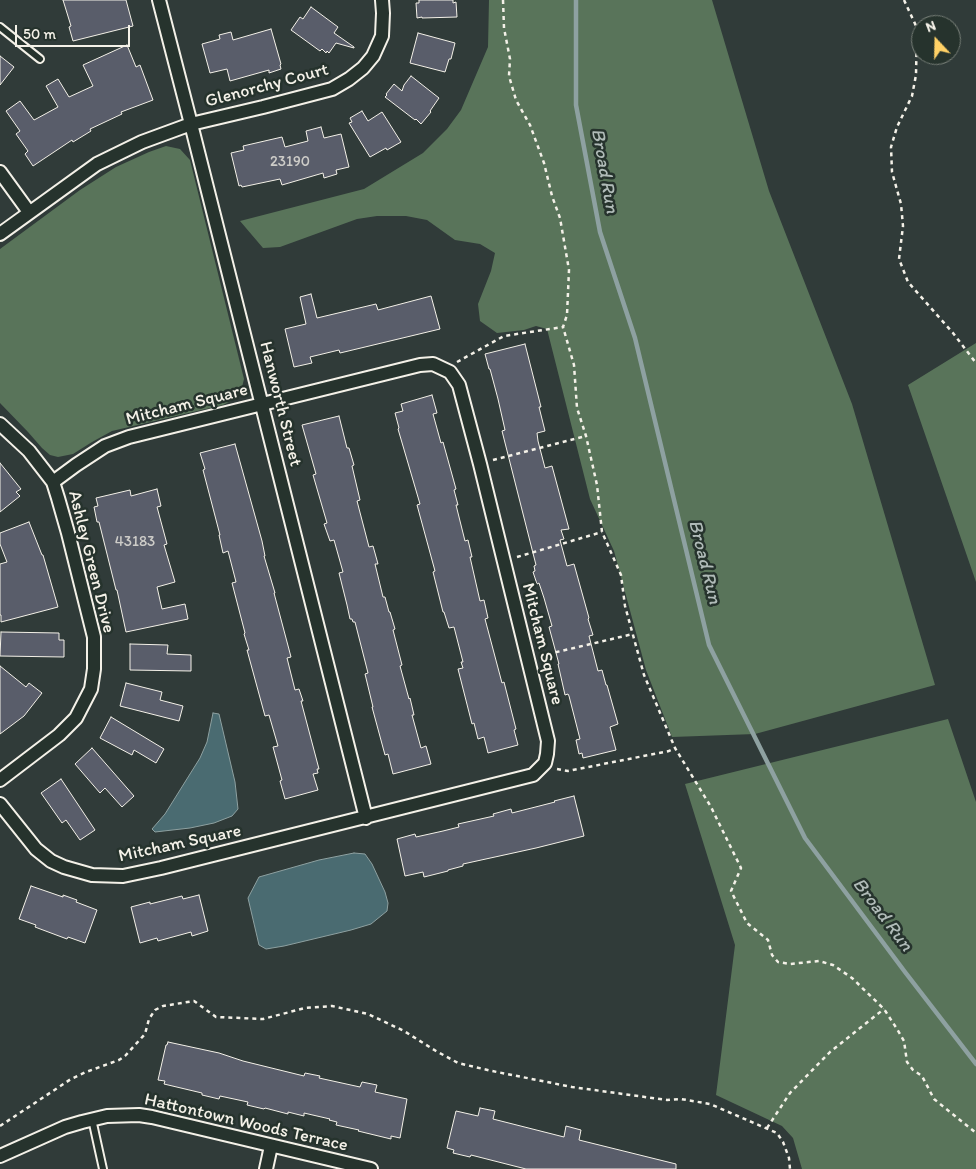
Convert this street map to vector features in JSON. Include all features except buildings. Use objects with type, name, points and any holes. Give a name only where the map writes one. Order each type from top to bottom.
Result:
[{"type":"street","name":"Hanworth Street","points":[[158,0],[366,818]]},
{"type":"street","name":"Glenorchy Court","points":[[0,234],[96,164],[142,142],[191,124],[332,89],[349,79],[363,68],[372,56],[382,36],[382,0]]},
{"type":"street","points":[[0,172],[29,212]]},
{"type":"street","name":"Mitcham Square","points":[[0,804],[36,848],[51,861],[92,875],[123,876],[366,818],[534,775],[544,763],[547,754],[548,741],[480,464],[459,385],[450,372],[433,364],[420,366],[129,437],[105,446],[53,482]]},
{"type":"street","name":"Ashley Green Drive","points":[[0,424],[28,452],[53,482],[94,636],[94,669],[91,689],[76,718],[58,735],[0,780]]},
{"type":"street","name":"Hattontown Woods Terrace","points":[[0,1156],[65,1127],[92,1119],[124,1115],[152,1117],[371,1169]]},
{"type":"street","points":[[266,1169],[270,1146]]},
{"type":"lane","points":[[0,27],[40,59]]},
{"type":"lane","points":[[92,1119],[103,1169]]},
{"type":"path","points":[[503,0],[504,28],[510,59],[509,76],[516,100],[530,124],[560,218],[569,270],[566,315],[563,326],[574,365],[577,408],[586,436],[597,485],[602,532],[621,575],[625,606],[644,674],[675,748],[711,807],[741,868],[731,891],[747,923],[768,940],[772,955],[778,962],[790,964],[819,961],[833,965],[852,978],[884,1009],[904,1041],[907,1062],[913,1070],[922,1076],[934,1099],[976,1133]]},
{"type":"path","points":[[904,0],[917,28],[916,74],[912,96],[897,127],[891,147],[892,172],[901,204],[903,226],[899,258],[908,282],[953,333],[976,363]]},
{"type":"path","points":[[450,372],[458,361],[504,336],[563,326]]},
{"type":"path","points":[[480,464],[586,436]]},
{"type":"path","points":[[504,561],[602,532]]},
{"type":"path","points":[[528,659],[633,634]]},
{"type":"path","points":[[544,763],[555,769],[568,770],[675,748]]},
{"type":"path","points":[[0,1126],[71,1079],[125,1056],[145,1034],[149,1019],[155,1010],[163,1006],[194,1001],[216,1017],[263,1019],[305,1008],[332,1006],[368,1014],[404,1031],[458,1062],[492,1071],[572,1087],[710,1104],[777,1133],[783,1142],[789,1158],[790,1169]]},
{"type":"path","points":[[766,1128],[790,1093],[830,1052],[884,1009]]},
{"type":"green space","points":[[489,0],[712,0],[769,191],[852,404],[935,685],[755,734],[672,737],[646,670],[614,551],[590,499],[547,329],[536,326],[524,330],[497,333],[480,321],[478,304],[491,271],[495,253],[480,244],[455,240],[427,220],[406,216],[377,216],[357,219],[280,247],[263,248],[240,221],[364,189],[423,153],[447,129],[461,110],[488,47]]},
{"type":"green space","points":[[166,146],[180,149],[190,160],[244,379],[241,391],[235,399],[223,405],[112,431],[73,454],[58,457],[50,455],[0,403],[0,249],[80,190],[116,167]]},
{"type":"green space","points":[[976,343],[976,582],[908,385]]},
{"type":"green space","points":[[948,719],[976,802],[976,1169],[802,1169],[793,1138],[782,1126],[716,1095],[735,945],[685,784]]},
{"type":"water","points":[[213,713],[219,714],[235,782],[238,809],[232,816],[214,823],[155,832],[152,829],[165,814],[200,758],[207,742]]},
{"type":"water","points":[[354,853],[365,854],[372,864],[385,892],[388,903],[387,911],[371,924],[351,930],[266,949],[259,945],[248,898],[259,877],[319,860]]},
{"type":"waterway","name":"Broad Run","points":[[576,0],[576,105],[600,232],[635,338],[709,645],[805,838],[976,1064]]}]
